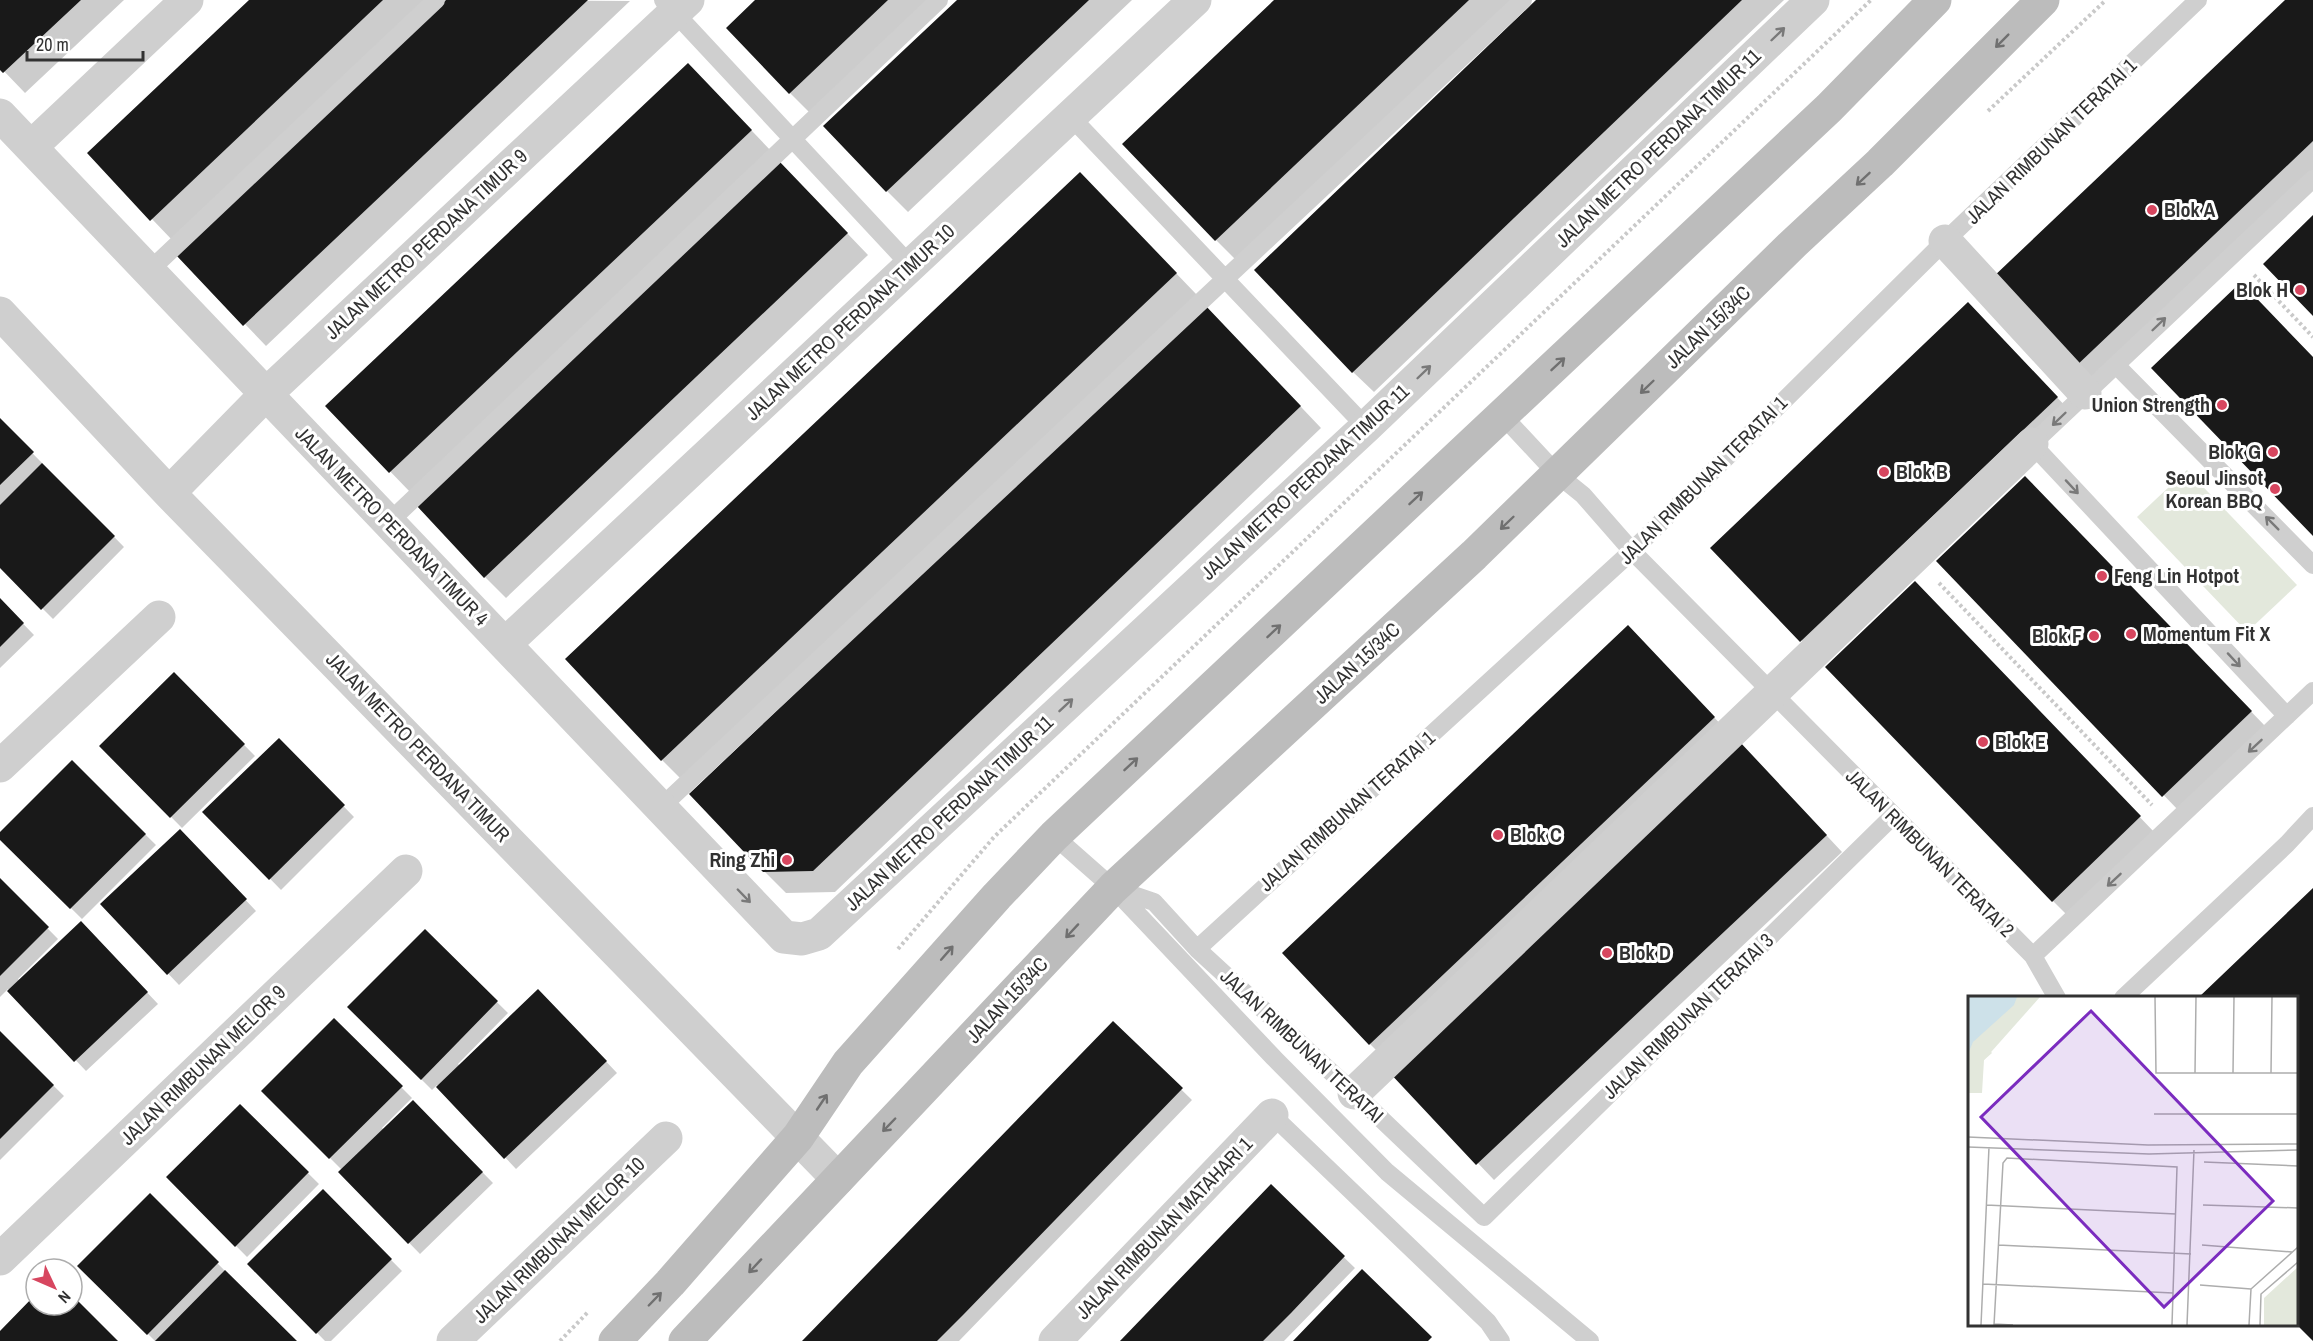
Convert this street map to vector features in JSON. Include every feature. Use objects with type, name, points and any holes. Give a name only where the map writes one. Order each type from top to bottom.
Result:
[{"type":"street","points":[[31,147],[187,0]]},
{"type":"street","name":"JALAN METRO PERDANA TIMUR 10","points":[[505,644],[1195,0]]},
{"type":"street","name":"JALAN METRO PERDANA TIMUR 11","points":[[784,937],[802,939],[819,934],[1366,427],[1813,0]]},
{"type":"street","points":[[615,1341],[670,1283],[798,1137],[848,1063],[997,896],[1054,836],[1829,108],[1935,0]]},
{"type":"street","name":"JALAN 15/34C","points":[[685,1341],[1113,888],[1474,555],[1794,243],[1880,163],[2043,0]]},
{"type":"street","name":"JALAN METRO PERDANA TIMUR 9","points":[[169,493],[266,394],[675,4]]},
{"type":"street","name":"JALAN METRO PERDANA TIMUR 4","points":[[0,115],[784,937]]},
{"type":"street","points":[[1945,241],[2085,393]]},
{"type":"street","name":"JALAN METRO PERDANA TIMUR","points":[[0,313],[169,493],[838,1179]]},
{"type":"street","points":[[1354,1093],[2032,444]]},
{"type":"street","points":[[0,766],[159,617]]},
{"type":"street","name":"JALAN RIMBUNAN MELOR 9","points":[[0,1259],[406,871]]},
{"type":"street","name":"JALAN RIMBUNAN MATAHARI 1","points":[[1055,1341],[1272,1115]]},
{"type":"street","name":"JALAN RIMBUNAN MELOR 10","points":[[453,1341],[666,1138]]},
{"type":"lane","points":[[149,271],[436,0]]},
{"type":"lane","points":[[389,522],[939,0]]},
{"type":"lane","points":[[660,808],[1523,0]]},
{"type":"lane","name":"JALAN RIMBUNAN TERATAI 1","points":[[1197,949],[1632,551],[1945,241],[2198,0]]},
{"type":"lane","points":[[675,4],[793,139],[910,266]]},
{"type":"lane","points":[[1070,116],[1366,427]]},
{"type":"lane","points":[[2287,716],[2032,444],[2313,179]]},
{"type":"lane","points":[[2116,364],[2313,565]]},
{"type":"lane","name":"JALAN RIMBUNAN TERATAI 2","points":[[1503,416],[1557,474],[1583,495],[1632,551],[2033,956],[2056,996]]},
{"type":"lane","points":[[2033,956],[2313,691]]},
{"type":"lane","name":"JALAN RIMBUNAN TERATAI 3","points":[[1484,1216],[1893,816]]},
{"type":"lane","points":[[2125,996],[2287,844],[2313,816]]},
{"type":"lane","points":[[1054,836],[1113,888],[1274,1058],[1387,1172],[1590,1341]]},
{"type":"lane","name":"JALAN RIMBUNAN TERATAI","points":[[1113,888],[1154,902],[1197,949],[1484,1216]]},
{"type":"lane","points":[[1272,1115],[1488,1322],[1501,1341]]},
{"type":"path","points":[[2233,253],[2313,337]]},
{"type":"path","points":[[1914,557],[2172,825]]},
{"type":"shaded area","points":[[2187,470],[2297,585],[2247,632],[2137,517]]},
{"type":"building","points":[[0,0],[81,0],[3,73],[0,70]]},
{"type":"building","points":[[249,0],[383,0],[150,221],[87,153]]},
{"type":"building","points":[[446,0],[588,0],[243,326],[176,255]]},
{"type":"building","points":[[755,0],[888,0],[789,94],[726,28]]},
{"type":"building","points":[[957,0],[1089,0],[886,192],[823,126]]},
{"type":"building","points":[[1274,0],[1469,0],[1215,241],[1122,144]]},
{"type":"building","points":[[1536,0],[1742,0],[1352,373],[1254,270]]},
{"type":"building","name":"Blok A","points":[[2285,0],[2313,0],[2313,141],[2074,368],[1991,279]]},
{"type":"building","points":[[688,63],[752,130],[389,473],[325,406]]},
{"type":"building","points":[[779,161],[848,233],[484,578],[416,505]]},
{"type":"building","points":[[1080,172],[1177,273],[661,761],[565,659]]},
{"type":"building","name":"Blok H","points":[[2313,215],[2313,316],[2263,264]]},
{"type":"building","name":"Blok G","points":[[2241,282],[2313,357],[2313,536],[2151,368]]},
{"type":"building","name":"Blok B","points":[[1968,302],[2058,397],[1800,642],[1710,548]]},
{"type":"building","points":[[1204,304],[1301,406],[813,871],[763,872],[689,794]]},
{"type":"building","points":[[0,418],[34,452],[0,485]]},
{"type":"building","points":[[42,463],[115,536],[41,610],[0,568],[0,505]]},
{"type":"building","name":"Blok F","points":[[2025,476],[2252,711],[2162,797],[1936,561]]},
{"type":"building","name":"Blok E","points":[[1915,581],[2141,816],[2052,902],[1825,667]]},
{"type":"building","points":[[0,598],[24,623],[0,647]]},
{"type":"building","name":"Blok C","points":[[1628,625],[1715,717],[1369,1045],[1282,953]]},
{"type":"building","points":[[174,672],[245,744],[170,818],[99,746]]},
{"type":"building","points":[[279,738],[345,805],[269,880],[202,812]]},
{"type":"building","name":"Blok D","points":[[1739,741],[1827,835],[1476,1165],[1388,1071]]},
{"type":"building","points":[[72,760],[146,834],[70,909],[0,840],[0,832]]},
{"type":"building","points":[[180,829],[247,899],[167,975],[100,904]]},
{"type":"building","points":[[0,878],[49,927],[0,976]]},
{"type":"building","points":[[2313,888],[2313,1341],[2298,1326],[2298,996],[2200,996]]},
{"type":"building","points":[[81,921],[148,992],[74,1062],[7,991]]},
{"type":"building","points":[[425,929],[498,1001],[421,1080],[347,1007]]},
{"type":"building","points":[[538,989],[607,1061],[504,1159],[436,1087]]},
{"type":"building","points":[[334,1018],[403,1086],[329,1159],[261,1091]]},
{"type":"building","points":[[1113,1021],[1183,1088],[963,1315],[937,1341],[802,1341]]},
{"type":"building","points":[[0,1031],[54,1085],[0,1139]]},
{"type":"building","points":[[413,1100],[483,1172],[408,1244],[338,1172]]},
{"type":"building","points":[[240,1104],[309,1172],[235,1247],[166,1177]]},
{"type":"building","points":[[1271,1184],[1345,1256],[1291,1313],[1263,1341],[1120,1341]]},
{"type":"building","points":[[323,1189],[392,1259],[316,1334],[247,1264]]},
{"type":"building","points":[[150,1193],[219,1262],[147,1335],[84,1273],[84,1259]]},
{"type":"building","points":[[1362,1269],[1432,1337],[1428,1341],[1293,1341]]},
{"type":"building","points":[[225,1270],[297,1341],[155,1341]]},
{"type":"building","points":[[24,1306],[24,1317],[84,1317],[84,1307],[118,1341],[0,1341],[0,1331]]},
{"type":"place","name":"Blok A","points":[[2152,210]]},
{"type":"place","name":"Blok H","points":[[2300,290]]},
{"type":"place","name":"Union Strength","points":[[2222,405]]},
{"type":"place","name":"Blok G","points":[[2273,452]]},
{"type":"place","name":"Blok B","points":[[1884,472]]},
{"type":"place","name":"Seoul Jinsot Korean BBQ","points":[[2275,489]]},
{"type":"place","name":"Feng Lin Hotpot","points":[[2102,576]]},
{"type":"place","name":"Momentum Fit X","points":[[2131,634]]},
{"type":"place","name":"Blok F","points":[[2094,636]]},
{"type":"place","name":"Blok E","points":[[1983,742]]},
{"type":"place","name":"Blok C","points":[[1498,835]]},
{"type":"place","name":"Ring Zhi","points":[[787,860]]},
{"type":"place","name":"Blok D","points":[[1607,953]]}]
